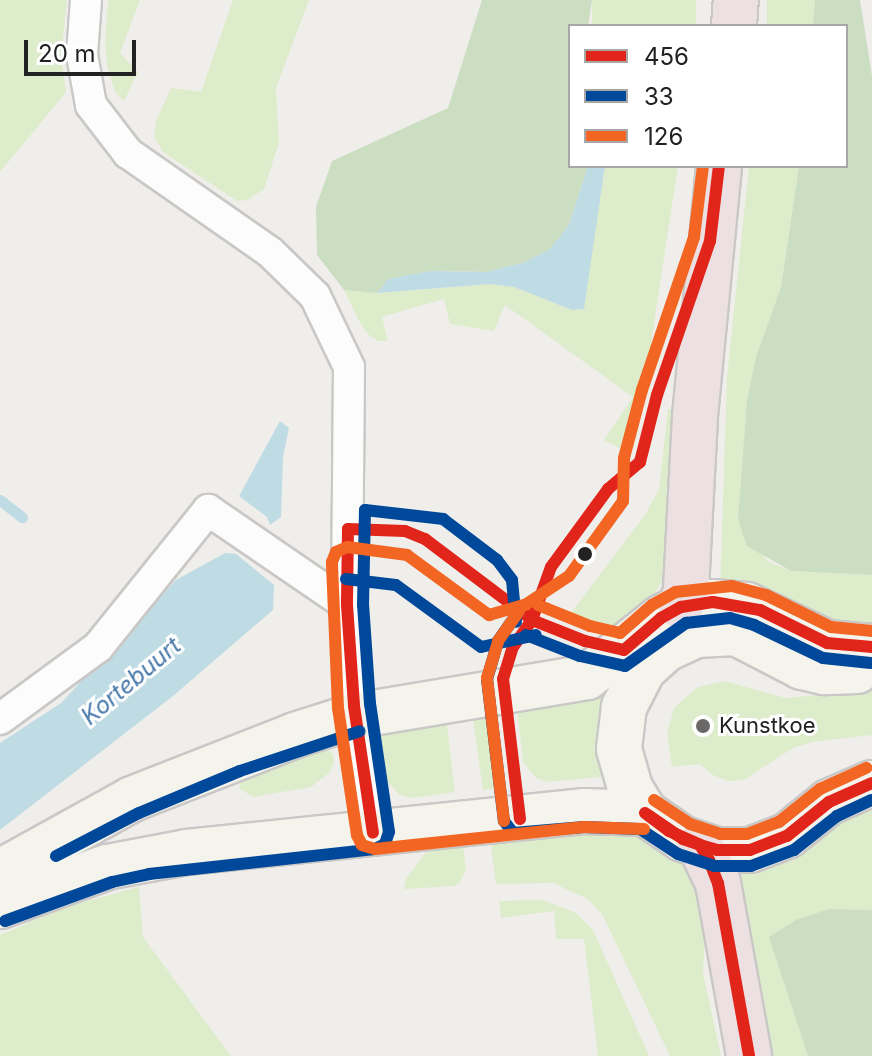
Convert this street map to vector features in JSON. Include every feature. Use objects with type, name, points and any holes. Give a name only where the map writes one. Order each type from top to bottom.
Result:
[{"type":"highway","points":[[734,24],[736,0]]},
{"type":"highway","points":[[695,614],[686,589],[693,452],[719,168]]},
{"type":"highway","points":[[700,845],[718,883],[749,1056]]},
{"type":"main road","points":[[0,872],[132,799],[234,756],[355,716],[587,677],[661,618],[747,605],[820,656],[872,669]]},
{"type":"main road","points":[[695,614],[653,658],[629,694],[621,721],[619,749],[638,800],[683,839],[734,851],[774,842],[787,836],[846,783],[847,761],[872,756]]},
{"type":"main road","points":[[820,656],[872,647]]},
{"type":"main road","points":[[0,906],[107,867],[146,858],[583,811],[638,800],[664,786],[681,805],[703,818],[741,822],[846,783]]},
{"type":"street","points":[[86,0],[82,55],[91,105],[128,153],[270,252],[315,296],[349,367],[347,605],[355,716],[373,833]]},
{"type":"street","points":[[0,719],[98,647],[208,510],[347,605]]},
{"type":"green space","points":[[0,0],[67,0],[61,56],[66,92],[0,172]]},
{"type":"green space","points":[[108,0],[140,0],[120,53],[138,72],[124,101],[115,92],[107,66]]},
{"type":"green space","points":[[233,0],[309,0],[276,88],[279,143],[264,189],[247,200],[237,201],[163,152],[154,136],[156,121],[171,88],[201,92]]},
{"type":"green space","points":[[482,0],[592,0],[588,24],[568,24],[568,168],[587,168],[569,225],[549,250],[522,263],[487,272],[430,271],[388,279],[377,293],[344,290],[317,255],[316,207],[332,161],[448,108]]},
{"type":"green space","points":[[592,0],[696,0],[696,24],[592,24]]},
{"type":"green space","points":[[767,0],[815,0],[815,24],[767,24]]},
{"type":"green space","points":[[815,0],[860,0],[872,76],[872,575],[791,571],[747,546],[738,519],[747,400],[756,357],[781,287],[799,168],[848,168],[848,24],[813,24]]},
{"type":"green space","points":[[605,168],[678,168],[641,409],[621,449],[604,440],[633,397],[505,305],[494,331],[450,324],[444,299],[382,317],[388,341],[378,341],[360,323],[344,290],[377,293],[489,284],[514,287],[572,310],[583,309]]},
{"type":"green space","points":[[749,168],[799,168],[781,287],[756,357],[747,400],[738,519],[767,561],[791,571],[872,575],[872,634],[720,591],[727,377]]},
{"type":"green space","points":[[668,409],[684,412],[671,567],[644,610],[627,622],[594,631],[581,628],[569,621],[570,614],[645,515],[659,489]]},
{"type":"green space","points":[[618,678],[610,776],[548,782],[536,778],[523,762],[516,699]]},
{"type":"green space","points":[[724,681],[786,698],[872,690],[872,735],[812,742],[793,748],[744,780],[728,781],[713,775],[700,764],[672,767],[667,733],[674,708],[698,687]]},
{"type":"green space","points":[[487,703],[496,789],[483,790],[471,706]]},
{"type":"green space","points":[[445,709],[455,792],[411,798],[400,795],[384,779],[377,732]]},
{"type":"green space","points":[[322,745],[333,754],[334,763],[329,773],[311,787],[253,797],[239,788],[242,773]]},
{"type":"green space","points":[[872,800],[872,910],[829,909],[770,937],[808,1056],[768,1056],[730,867]]},
{"type":"green space","points":[[489,832],[634,833],[664,846],[685,868],[699,890],[706,916],[703,973],[721,1056],[670,1056],[602,914],[588,899],[553,883],[496,884]]},
{"type":"green space","points":[[462,836],[466,870],[460,882],[454,886],[404,889],[406,879],[424,854]]},
{"type":"green space","points":[[139,887],[143,937],[231,1056],[0,1056],[0,935],[69,906]]},
{"type":"green space","points":[[543,900],[576,913],[593,930],[649,1056],[598,1056],[584,939],[556,939],[554,911],[501,918],[499,901]]},
{"type":"green space","points":[[829,909],[872,910],[872,1056],[808,1056],[769,937],[796,920]]},
{"type":"water","points":[[587,168],[605,168],[584,309],[572,310],[514,287],[489,284],[377,293],[388,279],[430,271],[487,272],[522,263],[549,250],[569,225]]},
{"type":"water","points":[[280,421],[289,428],[283,457],[281,517],[270,525],[267,517],[239,496]]},
{"type":"water","name":"Kortebuurt","points":[[225,553],[236,554],[274,585],[273,610],[173,696],[0,830],[0,743],[61,703],[176,580]]},
{"type":"waterway","points":[[0,500],[22,517]]},
{"type":"transit line","name":"126","points":[[644,829],[584,827],[375,849],[362,845],[357,835],[338,708],[332,562],[336,552],[347,547],[407,555],[489,615],[525,605],[569,576],[623,501],[624,458],[642,390],[694,237],[703,168]]},
{"type":"transit line","name":"456","points":[[640,462],[657,395],[710,241],[719,168]]},
{"type":"transit line","name":"456","points":[[520,819],[503,679],[513,647],[532,620],[551,567],[608,489],[640,462]]},
{"type":"transit line","name":"33","points":[[5,921],[112,882],[149,874],[375,849],[385,844],[389,832],[370,704],[363,605],[365,510],[443,519],[497,560],[512,580],[516,622]]},
{"type":"transit line","name":"456","points":[[348,529],[405,531],[425,539],[532,620],[585,641],[624,650]]},
{"type":"transit line","name":"456","points":[[348,529],[347,605],[354,706],[373,833]]},
{"type":"transit line","name":"33","points":[[346,579],[396,585],[481,647],[536,635]]},
{"type":"transit line","name":"126","points":[[538,605],[590,626],[620,633],[652,605],[675,592],[732,586],[766,595],[831,627],[872,631]]},
{"type":"transit line","name":"456","points":[[624,650],[661,618],[681,607],[713,602],[760,610],[827,643],[872,647]]},
{"type":"transit line","name":"33","points":[[519,611],[498,641],[487,679],[504,821],[513,833],[584,827],[640,829],[678,854],[714,866],[751,866],[794,850],[837,816],[872,800]]},
{"type":"transit line","name":"126","points":[[504,821],[487,678],[498,641],[519,611]]},
{"type":"transit line","name":"33","points":[[526,635],[580,656],[625,666],[686,623],[730,618],[754,625],[823,658],[871,663]]},
{"type":"transit line","name":"33","points":[[56,856],[139,813],[240,771],[360,731]]},
{"type":"transit line","name":"126","points":[[654,800],[690,824],[720,834],[747,834],[779,822],[820,789],[866,768]]},
{"type":"transit line","name":"456","points":[[648,815],[683,839],[700,845],[717,850],[750,850],[787,836],[829,802],[872,783]]},
{"type":"transit line","name":"456","points":[[645,813],[669,831],[700,845],[709,860],[718,883],[749,1056]]},
{"type":"place","name":"Kunstkoe","points":[[703,726]]}]
